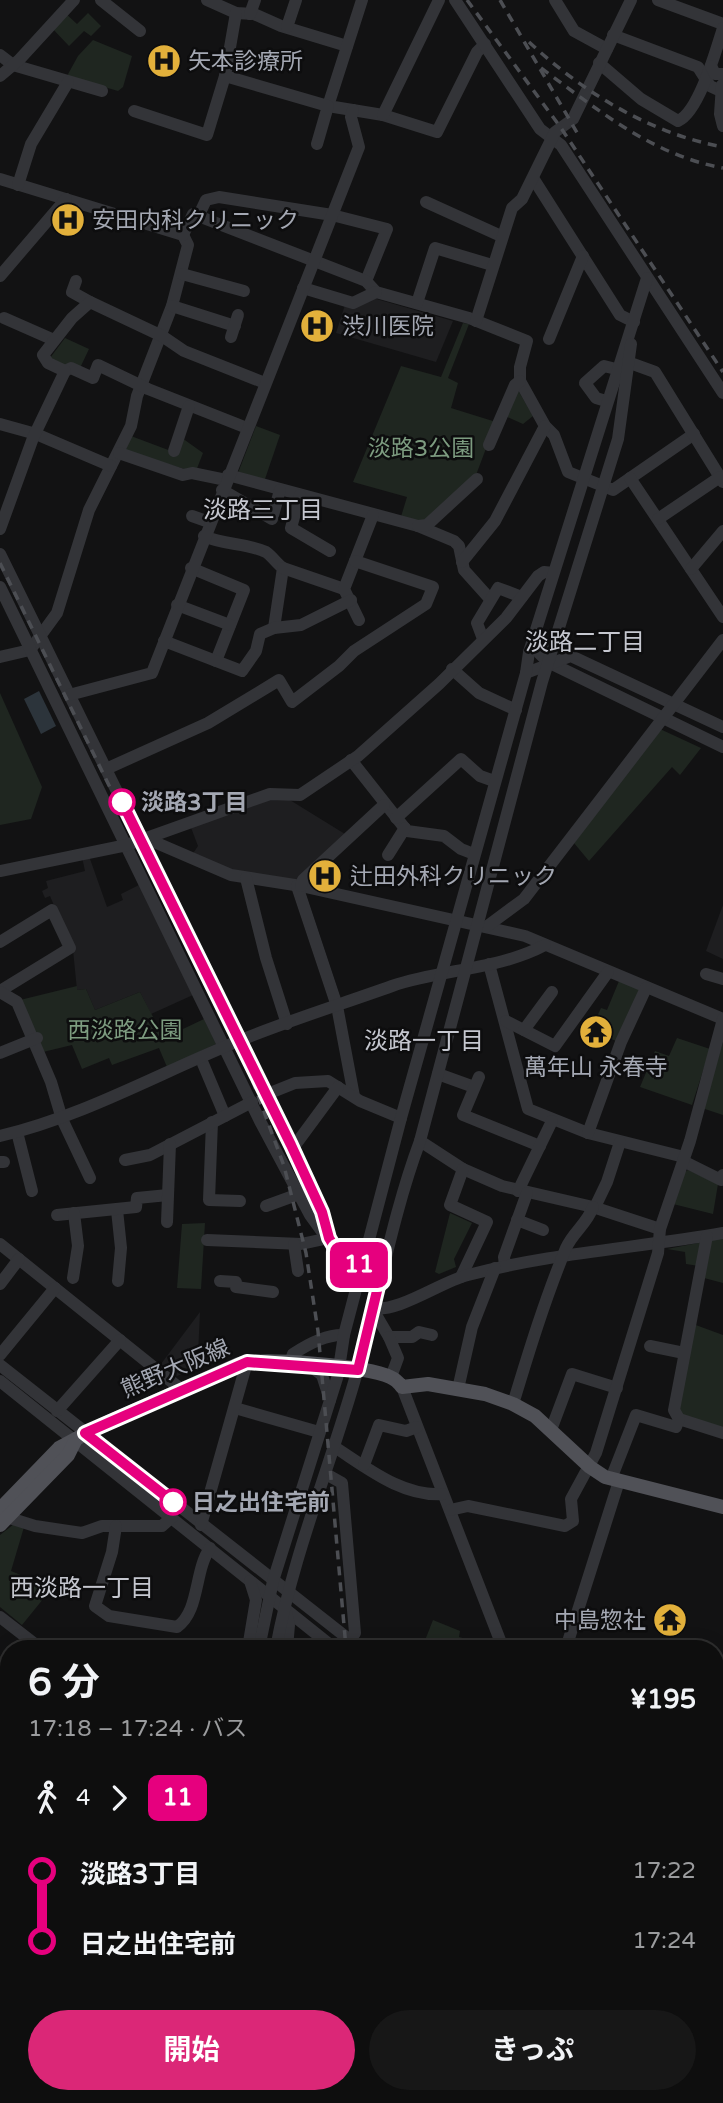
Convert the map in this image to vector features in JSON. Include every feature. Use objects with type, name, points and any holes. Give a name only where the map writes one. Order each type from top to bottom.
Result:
[{"type":"main road","name":"熊野大阪線","points":[[2,1517],[59,1448],[247,1362],[339,1368],[391,1377]]},
{"type":"main road","points":[[391,1377],[402,1387],[420,1384],[458,1389],[492,1396],[513,1404],[551,1430],[590,1467],[615,1480],[723,1507]]},
{"type":"street","points":[[0,76],[74,0]]},
{"type":"street","points":[[101,0],[140,31]]},
{"type":"street","points":[[206,0],[236,13],[250,14],[347,46]]},
{"type":"street","points":[[250,14],[255,0]]},
{"type":"street","points":[[287,27],[296,0]]},
{"type":"street","points":[[317,144],[362,0]]},
{"type":"street","points":[[383,115],[439,0]]},
{"type":"street","points":[[455,0],[540,129],[561,145],[723,393]]},
{"type":"street","points":[[555,0],[574,31],[607,48]]},
{"type":"street","points":[[476,321],[512,208],[522,199],[555,132],[573,120],[631,0]]},
{"type":"street","points":[[599,63],[640,99],[678,121],[686,118],[711,66],[723,26],[658,0]]},
{"type":"street","points":[[134,111],[207,135],[225,76],[236,13]]},
{"type":"street","points":[[613,35],[698,67],[710,86],[722,89],[723,126]]},
{"type":"street","points":[[225,76],[328,106],[383,115],[437,132],[477,52],[485,44]]},
{"type":"street","points":[[0,55],[13,65],[102,91]]},
{"type":"street","points":[[711,66],[715,74],[723,75]]},
{"type":"street","points":[[18,185],[31,144],[68,82]]},
{"type":"street","points":[[59,707],[71,697],[152,673],[209,522],[359,147],[351,117],[353,110]]},
{"type":"street","points":[[533,178],[620,315],[633,326]]},
{"type":"street","points":[[0,179],[183,235],[188,245],[182,274],[162,336],[141,386],[119,453],[89,510],[57,613],[39,634],[30,650],[0,657]]},
{"type":"street","points":[[198,217],[206,200],[219,197],[332,215],[387,229],[366,281]]},
{"type":"street","points":[[0,276],[66,200]]},
{"type":"street","points":[[426,202],[501,236]]},
{"type":"street","points":[[183,235],[193,214],[366,281],[376,292],[476,321],[527,341],[520,367],[520,380],[545,426],[554,435],[568,472],[582,480],[613,490],[694,434]]},
{"type":"street","points":[[417,303],[435,248],[492,265]]},
{"type":"street","points":[[549,339],[583,256]]},
{"type":"street","points":[[182,274],[244,291]]},
{"type":"street","points":[[260,1640],[268,1596],[339,1368],[344,1335],[401,1118],[526,673],[525,663],[606,401],[622,364],[647,278]]},
{"type":"street","points":[[76,281],[72,292],[90,302],[162,336],[184,351],[265,383]]},
{"type":"street","points":[[303,288],[354,303],[376,292]]},
{"type":"street","points":[[65,371],[48,363],[43,355],[90,302]]},
{"type":"street","points":[[172,306],[235,326]]},
{"type":"street","points":[[4,318],[54,340]]},
{"type":"street","points":[[278,1640],[289,1592],[358,1370],[404,1184],[420,1141],[467,969],[482,927],[548,663],[618,439],[622,364]]},
{"type":"street","points":[[606,401],[596,398],[585,383],[604,366],[622,364],[655,372],[721,480],[658,519]]},
{"type":"street","points":[[0,528],[36,434],[65,371],[71,368],[93,378],[98,365],[141,386],[247,428]]},
{"type":"street","points":[[489,445],[515,385],[520,380]]},
{"type":"street","points":[[174,451],[189,406]]},
{"type":"street","points":[[0,424],[36,434],[111,466]]},
{"type":"street","points":[[462,562],[495,521],[545,426]]},
{"type":"street","points":[[119,453],[183,475],[192,474],[281,490],[418,526],[454,541],[471,579],[490,598]]},
{"type":"street","points":[[630,478],[723,617]]},
{"type":"street","points":[[418,526],[426,525],[477,479]]},
{"type":"street","points":[[226,482],[272,519],[281,490]]},
{"type":"street","points":[[291,528],[300,495]]},
{"type":"street","points":[[359,620],[347,595],[355,561],[373,515]]},
{"type":"street","points":[[192,516],[209,522]]},
{"type":"street","points":[[278,520],[330,551]]},
{"type":"street","points":[[691,569],[723,531]]},
{"type":"street","points":[[204,536],[221,544],[233,543],[267,553],[283,568],[347,595]]},
{"type":"street","points":[[0,554],[122,801],[143,838],[265,1095],[293,1148],[322,1212],[329,1238]]},
{"type":"street","points":[[106,769],[208,723],[279,680],[292,702],[339,666],[354,650],[426,604],[433,593],[433,587],[355,561]]},
{"type":"street","points":[[191,568],[244,590],[216,661]]},
{"type":"street","points":[[274,628],[283,568]]},
{"type":"street","points":[[0,871],[127,845],[260,797],[300,795],[351,760],[452,669],[522,597],[538,576],[544,572],[553,573]]},
{"type":"street","points":[[0,587],[261,1123],[310,1215],[339,1255],[364,1266],[382,1270]]},
{"type":"street","points":[[483,639],[477,623],[498,588],[522,597]]},
{"type":"street","points":[[164,642],[242,671],[256,651],[260,635],[274,628],[301,625],[347,595]]},
{"type":"street","points":[[177,605],[230,625]]},
{"type":"street","points":[[537,624],[540,653],[548,663],[662,719],[722,743]]},
{"type":"street","points":[[558,636],[561,651],[568,657],[723,727]]},
{"type":"street","points":[[482,927],[524,899],[723,640]]},
{"type":"street","points":[[526,673],[568,657]]},
{"type":"street","points":[[452,669],[479,694],[516,709]]},
{"type":"street","points":[[388,855],[400,823],[461,759],[480,776],[494,781]]},
{"type":"street","points":[[351,760],[400,823],[444,836],[461,849],[474,854]]},
{"type":"street","points":[[109,808],[122,801]]},
{"type":"street","points":[[299,886],[345,838],[384,804]]},
{"type":"street","points":[[143,838],[231,875],[299,886],[482,927],[545,945],[723,1019],[684,1159],[660,1229],[659,1243],[617,1388],[590,1467],[571,1499],[573,1521],[565,1526],[468,1506],[450,1510]]},
{"type":"street","points":[[246,878],[266,958],[287,1024]]},
{"type":"street","points":[[299,886],[337,1006],[354,1096]]},
{"type":"street","points":[[0,942],[52,910],[70,948],[0,992],[17,1002],[35,1039],[62,1118],[90,1178]]},
{"type":"street","points":[[0,1136],[62,1118],[240,1040],[337,1006],[442,972],[489,964],[545,945]]},
{"type":"street","points":[[489,964],[528,1109],[552,1121],[588,1133],[684,1159],[711,1178],[721,1180],[723,1175]]},
{"type":"street","points":[[506,1021],[555,1046],[608,972]]},
{"type":"street","points":[[706,974],[723,979]]},
{"type":"street","points":[[588,1133],[621,1042],[646,988]]},
{"type":"street","points":[[524,1030],[552,992]]},
{"type":"street","points":[[0,1054],[35,1039]]},
{"type":"street","points":[[201,1059],[225,1116]]},
{"type":"street","points":[[438,1074],[476,1082],[463,1115],[540,1146]]},
{"type":"street","points":[[265,1095],[295,1083],[328,1080],[354,1096],[401,1118]]},
{"type":"street","points":[[293,1148],[338,1087]]},
{"type":"street","points":[[125,1160],[150,1155],[252,1102]]},
{"type":"street","points":[[261,1123],[276,1114]]},
{"type":"street","points":[[458,1389],[472,1327],[504,1257],[523,1192],[552,1121]]},
{"type":"street","points":[[212,1122],[216,1163],[209,1200],[233,1198]]},
{"type":"street","points":[[17,1132],[34,1184]]},
{"type":"street","points":[[420,1141],[463,1169],[523,1192],[594,1207],[660,1229]]},
{"type":"street","points":[[513,1404],[533,1332],[569,1241],[588,1219],[607,1182],[620,1142]]},
{"type":"street","points":[[167,1222],[170,1144]]},
{"type":"street","points":[[461,1277],[487,1222],[450,1205],[463,1169]]},
{"type":"street","points":[[266,1206],[299,1194]]},
{"type":"street","points":[[57,1215],[136,1207],[137,1198],[168,1195]]},
{"type":"street","points":[[117,1209],[121,1248],[118,1281]]},
{"type":"street","points":[[73,1278],[78,1246],[74,1213]]},
{"type":"street","points":[[517,1220],[543,1230]]},
{"type":"street","points":[[372,1308],[386,1309],[461,1277],[500,1266],[723,1233]]},
{"type":"street","points":[[568,1640],[636,1415],[676,1427],[678,1419],[674,1410],[707,1236]]},
{"type":"street","points":[[206,1240],[294,1244],[318,1243],[329,1238]]},
{"type":"street","points":[[294,1244],[298,1271]]},
{"type":"street","points":[[3,1248],[182,1390]]},
{"type":"street","points":[[0,1284],[19,1259]]},
{"type":"street","points":[[220,1281],[236,1282],[236,1287],[273,1292]]},
{"type":"street","points":[[0,1355],[55,1288]]},
{"type":"street","points":[[372,1308],[398,1358],[391,1377]]},
{"type":"street","points":[[389,1337],[412,1337],[419,1332],[432,1335]]},
{"type":"street","points":[[290,1363],[293,1354],[299,1350],[330,1335],[344,1335]]},
{"type":"street","points":[[58,1411],[120,1340]]},
{"type":"street","points":[[650,1346],[684,1353]]},
{"type":"street","points":[[201,1525],[247,1362]]},
{"type":"street","points":[[0,1365],[58,1411],[80,1437],[172,1517],[324,1640]]},
{"type":"street","points":[[309,1365],[325,1380],[330,1400]]},
{"type":"street","points":[[551,1430],[572,1374],[617,1388]]},
{"type":"street","points":[[0,1381],[201,1525],[350,1640]]},
{"type":"street","points":[[402,1387],[500,1640]]},
{"type":"street","points":[[235,1408],[319,1432]]},
{"type":"street","points":[[678,1419],[723,1433]]},
{"type":"street","points":[[364,1465],[379,1425],[406,1431],[417,1427]]},
{"type":"street","points":[[333,1446],[409,1489],[443,1494]]},
{"type":"street","points":[[326,1474],[341,1483],[355,1640]]},
{"type":"street","points":[[2,1517],[35,1526],[82,1533],[116,1526],[162,1527],[172,1517]]},
{"type":"street","points":[[116,1526],[112,1552],[95,1606],[109,1616],[177,1627],[187,1620],[201,1562],[211,1548]]},
{"type":"street","points":[[249,1579],[256,1600],[249,1640]]},
{"type":"street","points":[[286,1611],[289,1625],[288,1640]]},
{"type":"street","points":[[2,1623],[28,1640]]},
{"type":"shaded area","points":[[373,298],[453,321],[436,362],[336,333],[345,305]]},
{"type":"shaded area","points":[[39,691],[56,726],[41,734],[24,699]]},
{"type":"shaded area","points":[[273,796],[285,797],[345,834],[297,881],[231,871],[192,855],[198,846],[190,825]]},
{"type":"shaded area","points":[[89,856],[107,907],[123,900],[121,894],[139,885],[193,995],[151,1014],[140,992],[95,1010],[86,989],[77,990],[73,950],[50,896],[45,898],[42,891],[48,888],[46,881],[85,871],[82,857]]},
{"type":"shaded area","points":[[723,905],[723,959],[706,951]]},
{"type":"shaded area","points":[[200,1312],[198,1355],[212,1356],[216,1361],[177,1376],[161,1364]]},
{"type":"green space","points":[[65,13],[77,24],[88,13],[101,26],[91,36],[84,31],[69,46],[51,27]]},
{"type":"green space","points":[[93,40],[132,56],[123,87],[118,91],[67,76],[78,56]]},
{"type":"green space","name":"淡路3公園","points":[[463,323],[469,324],[448,378],[458,383],[451,408],[496,422],[476,475],[421,523],[400,520],[407,497],[353,482],[401,366],[441,377]]},
{"type":"green space","points":[[65,338],[89,349],[80,368],[64,366],[50,358]]},
{"type":"green space","points":[[518,390],[533,416],[523,424],[505,416]]},
{"type":"green space","points":[[256,426],[280,435],[264,482],[238,473]]},
{"type":"green space","points":[[131,436],[171,451],[182,438],[203,453],[196,471],[191,471],[125,451]]},
{"type":"green space","points":[[0,693],[42,787],[31,819],[0,825]]},
{"type":"green space","points":[[660,729],[701,748],[680,775],[672,767],[589,861],[574,843]]},
{"type":"green space","points":[[619,981],[642,990],[619,1042],[606,1037],[607,1033],[593,1025],[601,1008],[607,1010]]},
{"type":"green space","name":"西淡路公園","points":[[77,986],[77,990],[86,989],[95,1010],[140,992],[164,1038],[204,1019],[216,1044],[167,1067],[159,1048],[112,1065],[109,1058],[82,1069],[72,1045],[43,1052],[20,1000]]},
{"type":"green space","points":[[677,1038],[710,1049],[692,1105],[640,1087],[655,1051],[669,1056]]},
{"type":"green space","points":[[723,1042],[723,1115],[702,1108]]},
{"type":"green space","points":[[688,1170],[718,1184],[713,1214],[673,1204],[683,1173]]},
{"type":"green space","points":[[450,1213],[472,1223],[454,1259],[456,1267],[439,1274],[435,1272]]},
{"type":"green space","points":[[205,1223],[201,1289],[177,1288],[182,1224]]},
{"type":"green space","points":[[723,1237],[723,1283],[704,1278],[711,1239]]},
{"type":"green space","points":[[703,1242],[699,1266],[686,1264],[685,1252],[667,1249]]},
{"type":"green space","points":[[693,1324],[723,1335],[723,1428],[681,1415],[677,1411]]},
{"type":"green space","points":[[14,1524],[24,1527],[11,1571],[52,1588],[22,1625],[0,1607],[0,1535]]},
{"type":"green space","points":[[433,1620],[460,1631],[459,1637],[470,1640],[425,1640]]},
{"type":"railway","points":[[467,0],[561,128],[723,372]]},
{"type":"railway","points":[[500,0],[579,136]]},
{"type":"railway","points":[[529,42],[572,78],[619,108],[669,132],[723,147]]},
{"type":"railway","points":[[541,68],[605,115],[649,142],[697,162],[723,168]]},
{"type":"railway","points":[[0,563],[249,1071],[284,1166],[306,1253],[318,1331],[345,1640]]},
{"type":"bus line","name":"11","points":[[122,802],[291,1145],[322,1212],[329,1238],[339,1255],[351,1262],[382,1270],[360,1350],[358,1370],[264,1361],[247,1362],[85,1433],[173,1502]]},
{"type":"place","name":"矢本診療所","points":[[164,61]]},
{"type":"place","name":"安田内科クリニック","points":[[68,220]]},
{"type":"place","name":"渋川医院","points":[[317,326]]},
{"type":"place","name":"淡路3丁目","points":[[122,802]]},
{"type":"place","name":"辻田外科クリニック","points":[[325,876]]},
{"type":"place","name":"萬年山 永春寺","points":[[596,1032]]},
{"type":"place","name":"日之出住宅前","points":[[173,1502]]},
{"type":"place","name":"中島惣社","points":[[670,1620]]},
{"type":"district","name":"淡路三丁目","points":[[263,510]]},
{"type":"district","name":"淡路二丁目","points":[[585,642]]},
{"type":"district","name":"淡路一丁目","points":[[424,1041]]},
{"type":"district","name":"西淡路一丁目","points":[[82,1588]]}]
